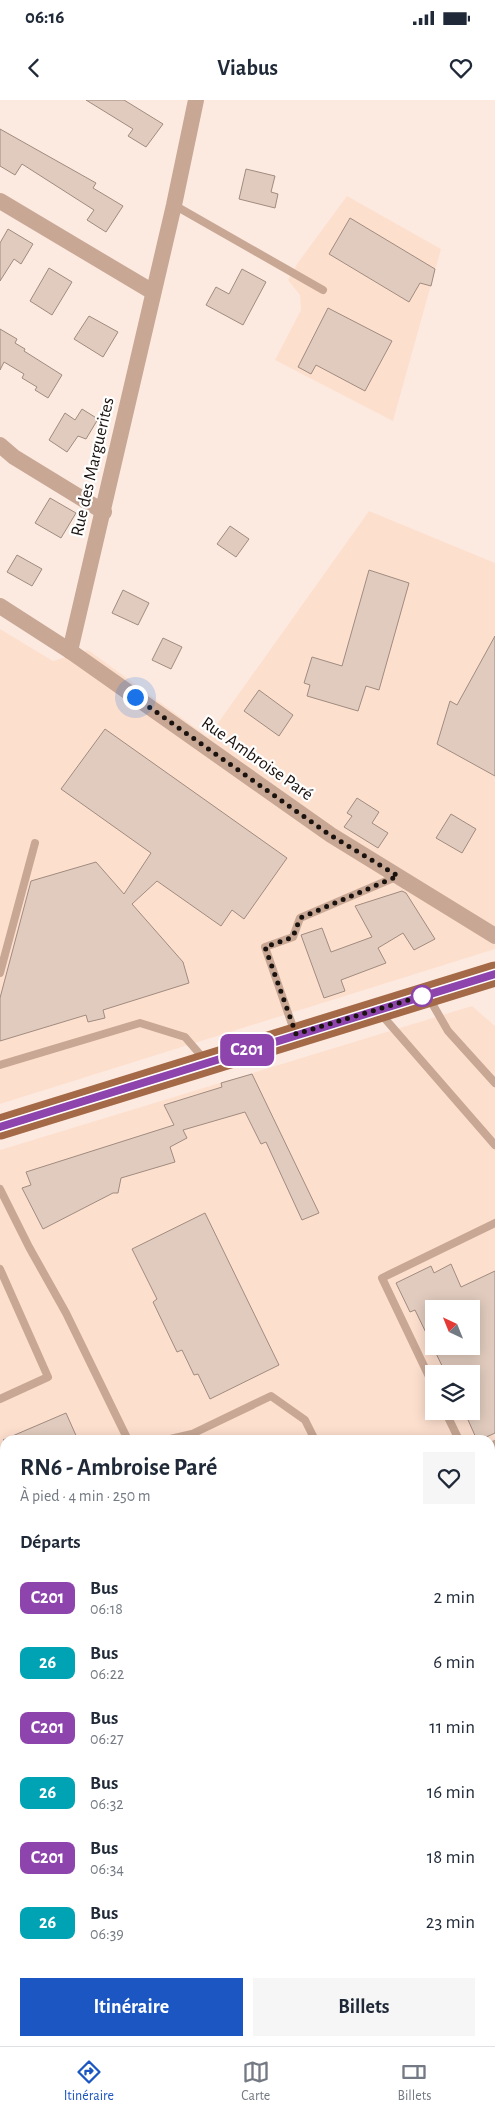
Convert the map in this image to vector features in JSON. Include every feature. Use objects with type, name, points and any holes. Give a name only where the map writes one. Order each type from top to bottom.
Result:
[{"type":"main road","points":[[0,1127],[495,974]]},
{"type":"street","name":"Rue des Marguerites","points":[[70,651],[104,512],[196,100]]},
{"type":"street","points":[[0,201],[153,292]]},
{"type":"street","points":[[0,445],[14,457],[104,512]]},
{"type":"street","name":"Rue Ambroise Paré","points":[[1,609],[70,651],[330,835],[495,936]]},
{"type":"lane","points":[[174,205],[323,290]]},
{"type":"lane","points":[[0,973],[35,843]]},
{"type":"lane","points":[[296,1034],[265,947],[293,937],[300,918],[398,876]]},
{"type":"lane","points":[[427,994],[448,1031],[495,1084]]},
{"type":"lane","points":[[377,1009],[495,1146]]},
{"type":"lane","points":[[0,1064],[140,1023],[185,1037],[207,1062]]},
{"type":"lane","points":[[0,1189],[28,1247],[66,1313],[126,1435]]},
{"type":"lane","points":[[425,1368],[382,1278],[495,1223]]},
{"type":"lane","points":[[0,1269],[48,1377],[0,1399]]},
{"type":"lane","points":[[188,1435],[271,1396],[305,1420],[312,1435]]},
{"type":"lane","points":[[449,1420],[457,1435]]},
{"type":"shaded area","points":[[347,196],[441,249],[393,421],[275,360],[301,310],[300,295],[288,280],[297,264]]},
{"type":"shaded area","points":[[369,511],[495,563],[495,949],[0,1104],[0,629],[53,661],[88,650],[208,737]]},
{"type":"shaded area","points":[[472,1006],[495,1026],[495,1435],[0,1435],[0,1150]]},
{"type":"building","points":[[86,100],[124,100],[163,124],[146,147],[128,136],[133,129]]},
{"type":"building","points":[[0,129],[96,183],[93,188],[123,206],[106,232],[87,220],[94,210],[22,164],[15,175],[0,166]]},
{"type":"building","points":[[246,169],[275,176],[271,192],[278,194],[275,208],[239,199]]},
{"type":"building","points":[[350,218],[435,269],[431,286],[420,283],[409,302],[329,254]]},
{"type":"building","points":[[8,229],[33,244],[21,264],[14,259],[0,281],[0,243]]},
{"type":"building","points":[[49,268],[72,282],[52,315],[30,301]]},
{"type":"building","points":[[242,269],[266,282],[243,325],[206,305],[216,287],[229,294]]},
{"type":"building","points":[[328,308],[392,341],[365,391],[316,365],[311,374],[298,367]]},
{"type":"building","points":[[89,316],[118,332],[103,357],[74,339]]},
{"type":"building","points":[[0,329],[17,339],[15,343],[25,349],[24,351],[62,375],[48,398],[35,390],[37,387],[22,378],[24,374],[4,362],[0,370]]},
{"type":"building","points":[[82,409],[98,419],[86,439],[78,436],[67,452],[49,440],[65,413],[75,420]]},
{"type":"building","points":[[50,498],[76,513],[61,538],[35,523]]},
{"type":"building","points":[[230,526],[249,539],[236,557],[217,544]]},
{"type":"building","points":[[17,555],[42,569],[32,586],[7,572]]},
{"type":"building","points":[[369,570],[409,583],[379,690],[366,686],[358,711],[307,696],[310,685],[304,683],[312,657],[342,666]]},
{"type":"building","points":[[123,590],[149,603],[138,625],[112,613]]},
{"type":"building","points":[[495,636],[495,776],[437,744],[450,701],[457,705]]},
{"type":"building","points":[[163,638],[182,647],[171,669],[152,660]]},
{"type":"building","points":[[259,690],[293,715],[279,736],[244,711]]},
{"type":"building","points":[[105,729],[287,858],[244,919],[232,910],[221,926],[157,881],[132,904],[183,962],[189,983],[103,1010],[105,1018],[88,1022],[86,1015],[0,1041],[0,998],[31,881],[96,862],[124,894],[151,853],[61,789]]},
{"type":"building","points":[[357,798],[379,812],[372,823],[388,833],[378,848],[344,827],[352,816],[347,813]]},
{"type":"building","points":[[451,814],[476,829],[462,853],[436,838]]},
{"type":"building","points":[[402,891],[406,893],[435,939],[414,950],[403,933],[378,948],[386,963],[341,980],[345,991],[324,998],[301,935],[322,928],[331,952],[372,937],[355,906]]},
{"type":"building","points":[[252,1074],[319,1213],[302,1220],[266,1142],[261,1144],[245,1112],[183,1130],[187,1138],[170,1147],[175,1162],[121,1178],[118,1193],[113,1193],[43,1229],[22,1188],[31,1185],[26,1172],[174,1125],[164,1105],[222,1087],[221,1083]]},
{"type":"building","points":[[205,1213],[279,1365],[210,1399],[198,1374],[194,1375],[182,1350],[177,1352],[153,1302],[157,1299],[132,1249]]},
{"type":"building","points":[[451,1264],[461,1287],[495,1271],[495,1433],[491,1435],[475,1435],[468,1420],[480,1420],[480,1365],[442,1365],[437,1355],[480,1355],[480,1300],[425,1300],[425,1331],[415,1310],[410,1312],[396,1283],[431,1266],[434,1273]]},
{"type":"building","points":[[66,1413],[76,1435],[15,1435]]},
{"type":"bus line","name":"C201","points":[[0,1127],[495,974]]},
{"type":"route","points":[[135,697],[330,835],[398,876],[300,918],[293,937],[265,947],[296,1034],[422,996]]}]
